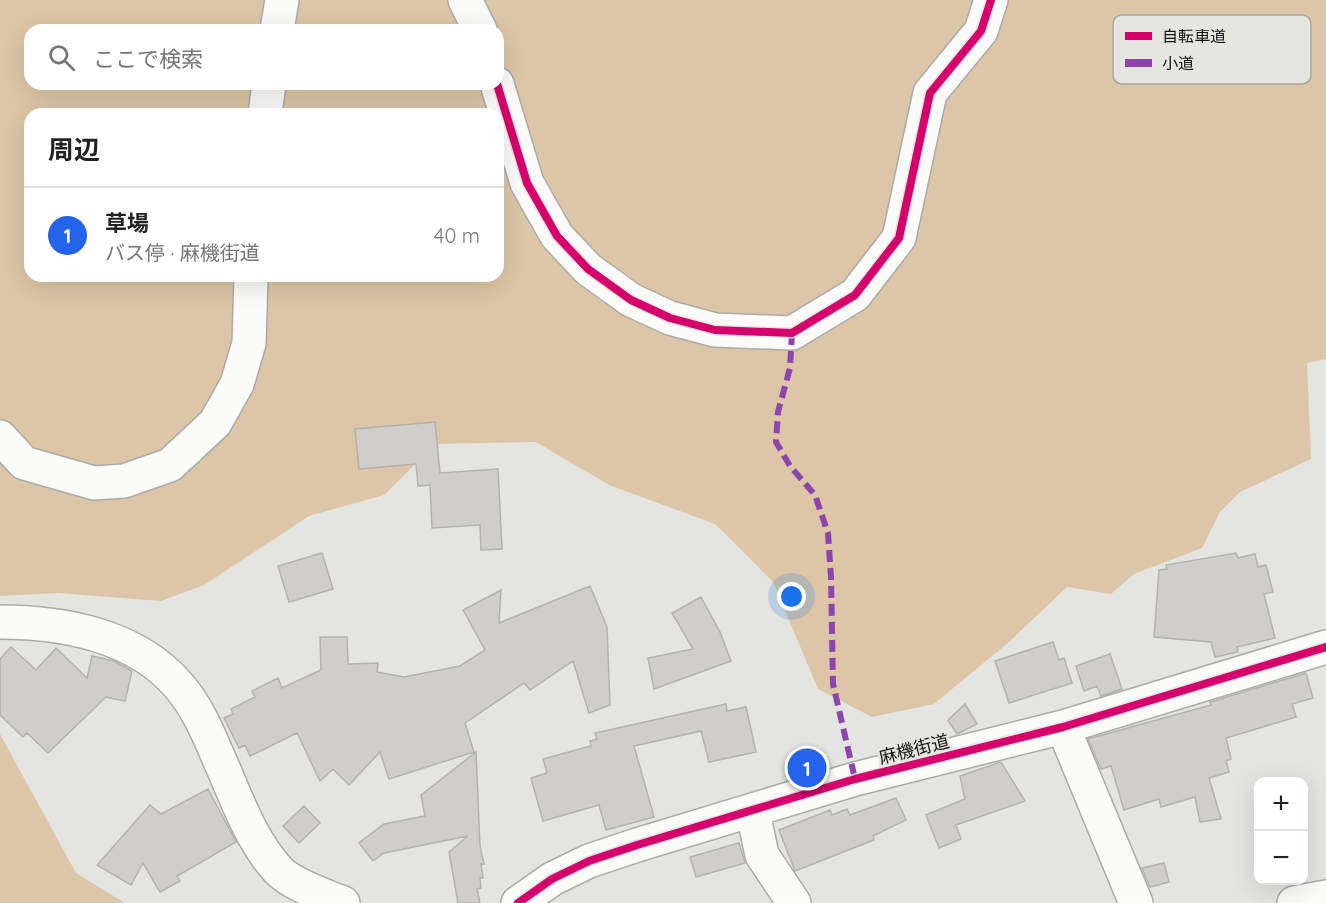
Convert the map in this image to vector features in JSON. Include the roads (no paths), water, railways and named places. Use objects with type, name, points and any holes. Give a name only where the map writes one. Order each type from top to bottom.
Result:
[{"type":"street","points":[[278,24],[282,0]]},
{"type":"street","points":[[465,0],[477,24]]},
{"type":"street","points":[[499,90],[527,183],[558,236],[588,269],[631,300],[669,318],[715,330],[792,333],[855,295],[899,238],[930,93],[981,31],[991,0]]},
{"type":"street","points":[[266,108],[268,90]]},
{"type":"street","points":[[0,437],[24,463],[94,483],[124,481],[170,465],[215,423],[237,384],[249,343],[251,282]]},
{"type":"street","points":[[0,622],[36,622],[87,631],[150,660],[179,686],[203,722],[253,836],[280,872],[316,892],[343,903]]},
{"type":"street","name":"麻機街道","points":[[518,903],[552,879],[589,861],[855,779],[1063,727],[1326,647]]},
{"type":"street","points":[[1063,727],[1136,903]]},
{"type":"street","points":[[753,812],[762,855],[794,903]]},
{"type":"street","points":[[1294,903],[1326,897]]},
{"type":"place","name":"草場","points":[[807,768]]}]
